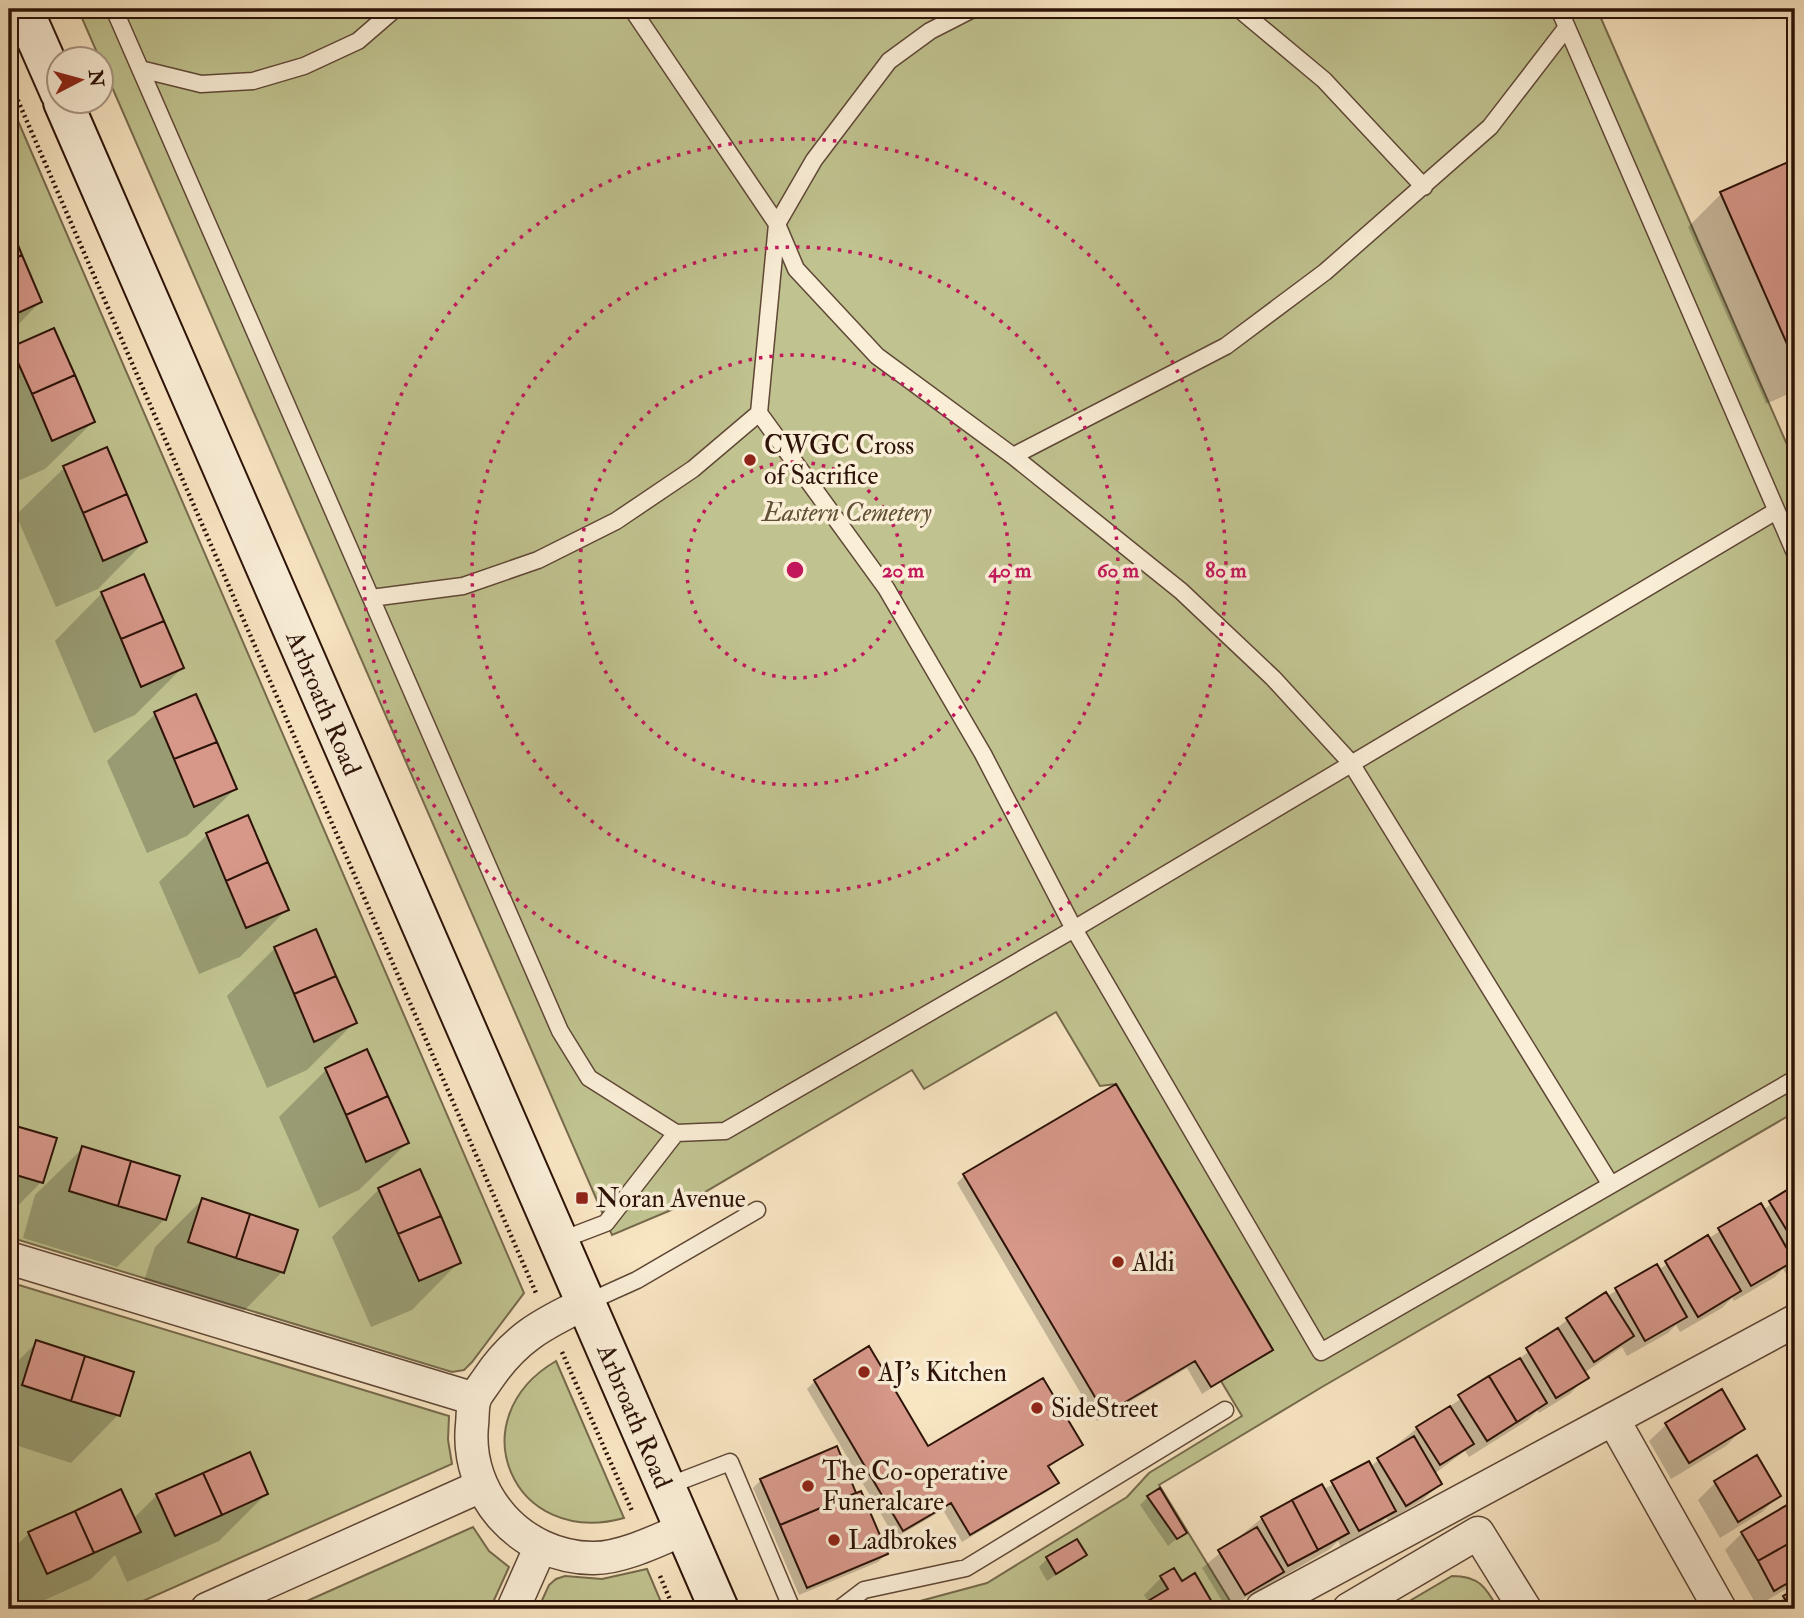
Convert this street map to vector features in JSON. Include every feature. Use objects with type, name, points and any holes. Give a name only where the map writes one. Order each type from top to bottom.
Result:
[{"type":"main road","points":[[23,9],[46,61]]},
{"type":"main road","name":"Arbroath Road","points":[[69,116],[719,1609]]},
{"type":"street","points":[[9,1258],[475,1399]]},
{"type":"street","points":[[586,1303],[548,1321],[506,1352],[475,1399],[470,1444],[481,1486],[508,1526],[540,1548],[593,1558],[647,1545],[684,1529]]},
{"type":"street","points":[[1262,1608],[1795,1321]]},
{"type":"street","points":[[1613,1419],[1720,1609]]},
{"type":"street","points":[[207,1609],[481,1486]]},
{"type":"street","points":[[1349,1609],[1478,1533],[1525,1609]]},
{"type":"street","points":[[513,1609],[540,1548]]},
{"type":"lane","points":[[114,9],[560,1031],[589,1078],[676,1133],[725,1131],[1074,929],[1776,511]]},
{"type":"lane","points":[[141,69],[201,84],[253,81],[304,66],[358,41],[395,9]]},
{"type":"lane","points":[[632,9],[777,224],[796,268],[877,356],[1013,456],[1181,591],[1273,678],[1351,763],[1611,1185]]},
{"type":"lane","points":[[973,9],[930,31],[889,61],[814,160],[777,224],[759,413],[886,588],[983,754],[1074,929],[1321,1352],[1795,1079]]},
{"type":"lane","points":[[1239,9],[1324,80],[1424,187]]},
{"type":"lane","points":[[1559,9],[1795,553]]},
{"type":"lane","points":[[1013,456],[1226,346],[1325,272],[1490,127],[1567,27]]},
{"type":"lane","points":[[371,598],[463,586],[538,560],[616,521],[693,469],[759,413]]},
{"type":"lane","points":[[559,1241],[606,1223],[676,1133]]},
{"type":"lane","points":[[586,1303],[637,1280],[757,1210]]},
{"type":"lane","points":[[839,1609],[864,1590],[966,1568],[1225,1410]]},
{"type":"lane","points":[[665,1487],[730,1462],[792,1609]]},
{"type":"path","points":[[9,80],[674,1609]]},
{"type":"green space","name":"Eastern Cemetery","points":[[78,9],[1597,9],[1795,463],[1795,1112],[1159,1485],[1235,1609],[899,1609],[987,1583],[1127,1497],[1149,1473],[1242,1416],[1221,1381],[1273,1350],[1116,1084],[1100,1086],[1056,1012],[924,1089],[912,1070],[683,1205],[612,1235],[116,96],[116,46],[94,46]]},
{"type":"green space","points":[[9,100],[524,1293],[464,1370],[452,1372],[9,1237]]},
{"type":"green space","points":[[9,1282],[449,1416],[448,1440],[452,1464],[125,1609],[9,1609]]},
{"type":"green space","points":[[556,1361],[624,1518],[585,1523],[553,1515],[528,1497],[511,1473],[505,1444],[509,1414],[526,1386]]},
{"type":"green space","points":[[473,1527],[489,1551],[509,1567],[490,1609],[289,1609]]},
{"type":"green space","points":[[647,1569],[664,1609],[538,1609],[549,1585],[556,1579],[565,1576],[602,1579]]},
{"type":"green space","points":[[1452,1576],[1469,1578],[1481,1584],[1498,1609],[1396,1609]]},
{"type":"building","points":[[1795,159],[1795,362],[1720,192]]},
{"type":"building","points":[[9,223],[22,255],[9,261]]},
{"type":"building","points":[[22,255],[42,302],[9,317],[9,261]]},
{"type":"building","points":[[54,328],[75,375],[32,394],[11,347]]},
{"type":"building","points":[[75,375],[95,422],[52,441],[32,394]]},
{"type":"building","points":[[107,447],[127,494],[83,513],[63,466]]},
{"type":"building","points":[[127,494],[147,542],[103,561],[83,513]]},
{"type":"building","points":[[144,574],[164,621],[121,639],[101,592]]},
{"type":"building","points":[[164,621],[184,668],[141,687],[121,639]]},
{"type":"building","points":[[196,694],[217,742],[174,759],[154,712]]},
{"type":"building","points":[[217,742],[237,789],[194,807],[174,759]]},
{"type":"building","points":[[248,815],[268,862],[226,881],[206,833]]},
{"type":"building","points":[[268,862],[289,910],[246,928],[226,881]]},
{"type":"building","points":[[316,929],[336,976],[294,994],[274,947]]},
{"type":"building","points":[[336,976],[357,1023],[314,1042],[294,994]]},
{"type":"building","points":[[367,1049],[388,1096],[346,1115],[325,1068]]},
{"type":"building","name":"Aldi","points":[[1116,1084],[1273,1350],[1211,1387],[1195,1361],[1105,1414],[963,1174]]},
{"type":"building","points":[[388,1096],[409,1143],[366,1162],[346,1115]]},
{"type":"building","points":[[9,1124],[57,1138],[43,1183],[9,1173]]},
{"type":"building","points":[[82,1146],[131,1161],[118,1206],[69,1191]]},
{"type":"building","points":[[131,1161],[180,1176],[166,1220],[118,1206]]},
{"type":"building","points":[[420,1169],[441,1216],[398,1234],[378,1188]]},
{"type":"building","points":[[1795,1185],[1795,1244],[1769,1201]]},
{"type":"building","points":[[202,1198],[250,1214],[236,1258],[188,1242]]},
{"type":"building","points":[[1761,1203],[1794,1261],[1751,1286],[1718,1228]]},
{"type":"building","points":[[250,1214],[298,1230],[284,1273],[236,1258]]},
{"type":"building","points":[[441,1216],[461,1263],[419,1281],[398,1234]]},
{"type":"building","points":[[1708,1235],[1741,1291],[1698,1317],[1665,1261]]},
{"type":"building","points":[[1657,1264],[1687,1317],[1645,1341],[1615,1288]]},
{"type":"building","points":[[1606,1292],[1634,1336],[1594,1362],[1566,1318]]},
{"type":"building","points":[[1558,1328],[1589,1378],[1556,1398],[1526,1348]]},
{"type":"building","points":[[36,1340],[85,1356],[71,1401],[22,1385]]},
{"type":"building","points":[[869,1346],[928,1446],[1043,1378],[1083,1445],[1048,1466],[1059,1483],[970,1535],[951,1503],[903,1531],[814,1380]]},
{"type":"building","points":[[85,1356],[134,1372],[120,1416],[71,1401]]},
{"type":"building","points":[[1520,1358],[1547,1403],[1517,1422],[1489,1376]]},
{"type":"building","points":[[1489,1376],[1517,1422],[1487,1441],[1458,1395]]},
{"type":"building","points":[[1722,1389],[1745,1429],[1689,1463],[1665,1423]]},
{"type":"building","points":[[1450,1406],[1474,1444],[1440,1465],[1416,1427]]},
{"type":"building","points":[[1414,1436],[1442,1484],[1406,1506],[1377,1458]]},
{"type":"building","name":"The Co-operative Funeralcare","points":[[837,1446],[856,1493],[780,1525],[760,1479]]},
{"type":"building","points":[[250,1452],[268,1494],[222,1515],[203,1473]]},
{"type":"building","points":[[1757,1455],[1781,1496],[1738,1522],[1714,1481]]},
{"type":"building","points":[[1369,1461],[1396,1511],[1359,1531],[1331,1481]]},
{"type":"building","points":[[203,1473],[222,1515],[175,1536],[156,1494]]},
{"type":"building","points":[[1322,1484],[1349,1533],[1318,1550],[1292,1500]]},
{"type":"building","points":[[1160,1488],[1187,1533],[1177,1539],[1147,1496]]},
{"type":"building","points":[[121,1489],[141,1532],[94,1553],[75,1511]]},
{"type":"building","name":"Ladbrokes","points":[[861,1491],[888,1554],[807,1588],[780,1525]]},
{"type":"building","points":[[1292,1500],[1318,1550],[1288,1566],[1261,1517]]},
{"type":"building","points":[[1787,1505],[1795,1520],[1795,1540],[1758,1561],[1741,1532]]},
{"type":"building","points":[[75,1511],[94,1553],[47,1574],[28,1532]]},
{"type":"building","points":[[1257,1527],[1284,1572],[1245,1595],[1218,1550]]},
{"type":"building","points":[[1077,1539],[1087,1555],[1056,1574],[1046,1557]]},
{"type":"building","points":[[1795,1540],[1795,1579],[1774,1591],[1758,1561]]},
{"type":"building","points":[[1174,1568],[1182,1581],[1195,1573],[1216,1609],[1153,1609],[1148,1601],[1168,1589],[1160,1576]]},
{"type":"building","points":[[9,1569],[17,1588],[9,1592]]},
{"type":"building","points":[[1795,1589],[1795,1609],[1791,1609],[1783,1596]]},
{"type":"building","points":[[1148,1601],[1153,1609],[1134,1609]]},
{"type":"place","name":"CWGC Cross of Sacrifice","points":[[750,460]]},
{"type":"place","name":"Noran Avenue","points":[[582,1198]]},
{"type":"place","name":"Aldi","points":[[1118,1262]]},
{"type":"place","name":"AJ’s Kitchen","points":[[864,1372]]},
{"type":"place","name":"SideStreet","points":[[1037,1408]]},
{"type":"place","name":"The Co-operative Funeralcare","points":[[808,1486]]},
{"type":"place","name":"Ladbrokes","points":[[834,1540]]}]
